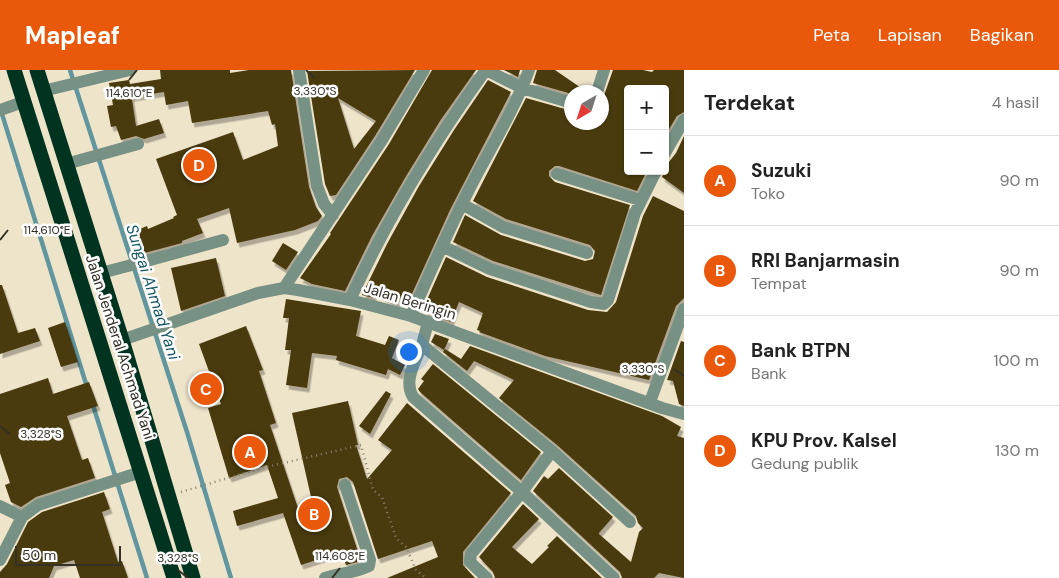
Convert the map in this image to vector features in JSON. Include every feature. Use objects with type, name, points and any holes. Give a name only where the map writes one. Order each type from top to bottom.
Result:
[{"type":"highway","name":"Jalan Jenderal Achmad Yani","points":[[14,70],[11,106],[140,468],[174,578]]},
{"type":"highway","name":"Jalan Jenderal Achmad Yani","points":[[37,70],[122,340],[193,578]]},
{"type":"highway","points":[[140,468],[156,459]]},
{"type":"street","points":[[43,91],[130,70]]},
{"type":"street","points":[[299,70],[316,186],[324,204],[332,215]]},
{"type":"street","points":[[284,288],[382,140],[424,70]]},
{"type":"street","points":[[350,300],[373,250],[402,198],[485,70],[522,88],[564,101]]},
{"type":"street","points":[[411,316],[462,204],[522,88],[529,70]]},
{"type":"street","points":[[599,85],[604,70]]},
{"type":"street","points":[[669,146],[684,120]]},
{"type":"street","points":[[66,164],[99,153],[138,144]]},
{"type":"street","points":[[557,174],[640,200]]},
{"type":"street","points":[[442,246],[490,269],[591,302],[604,304],[608,300],[640,200],[654,175]]},
{"type":"street","points":[[462,204],[503,227],[587,253]]},
{"type":"street","points":[[101,272],[222,240]]},
{"type":"street","name":"Jalan Beringin","points":[[122,340],[258,293],[284,288],[316,292],[411,316],[684,414]]},
{"type":"street","points":[[650,402],[684,309]]},
{"type":"street","points":[[428,322],[409,380],[408,386],[413,396],[522,492],[614,578]]},
{"type":"street","points":[[422,345],[552,451],[630,522]]},
{"type":"street","points":[[487,578],[470,562],[471,554],[522,492],[552,451]]},
{"type":"street","points":[[0,560],[22,517],[38,506],[123,478],[140,468]]},
{"type":"street","points":[[324,578],[362,570],[369,566],[370,560],[345,485]]},
{"type":"street","points":[[0,506],[22,517]]},
{"type":"path","points":[[177,494],[262,468],[361,446],[372,490],[382,498],[396,538],[406,548],[416,570],[426,578]]},
{"type":"building","points":[[160,70],[230,70],[230,73],[249,70],[291,70],[309,187],[316,207],[322,216],[318,221],[295,230],[237,243],[229,208],[197,219],[203,233],[182,241],[182,243],[137,255],[128,234],[147,226],[148,229],[177,215],[156,159],[233,132],[243,160],[278,146],[275,124],[272,125],[268,111],[192,123],[188,101],[166,105],[164,92],[132,97],[132,99],[136,126],[159,119],[164,133],[144,139],[136,136],[121,140],[116,126],[111,127],[107,106],[113,105],[109,83],[129,80],[130,84],[161,79]]},
{"type":"building","points":[[415,70],[336,195],[330,196],[325,184],[307,71]],"holes":[[[338,98],[376,121],[354,149]]]},
{"type":"building","points":[[432,70],[476,70],[440,121],[405,178],[372,236],[345,291],[312,284],[300,278],[389,144]]},
{"type":"building","points":[[504,70],[520,70],[518,77]]},
{"type":"building","points":[[537,70],[555,70],[577,85],[564,85],[564,92],[533,83]]},
{"type":"building","points":[[613,70],[643,70],[652,72],[654,70],[684,70],[684,112],[677,116],[669,129],[669,85],[624,85],[624,175],[645,175],[637,191],[559,166],[555,166],[549,171],[549,176],[555,182],[630,205],[601,295],[493,261],[453,242],[465,215],[501,235],[585,261],[593,259],[595,251],[590,245],[506,219],[473,201],[526,98],[564,109],[564,130],[609,130],[608,85]]},
{"type":"building","points":[[488,80],[511,92],[450,210],[411,296],[403,293],[397,304],[375,293],[373,298],[362,295],[419,186]]},
{"type":"building","points":[[684,136],[684,193],[662,177],[663,175],[669,175],[669,162],[676,153]]},
{"type":"building","points":[[653,196],[684,211],[684,298],[676,306],[649,380],[545,356],[479,332],[477,330],[483,313],[459,302],[451,322],[424,312],[428,303],[426,302],[446,257],[487,277],[588,310],[607,312],[616,302],[643,216]]},
{"type":"building","points":[[283,243],[298,252],[286,270],[272,261]]},
{"type":"building","points":[[216,258],[225,296],[181,311],[171,268]]},
{"type":"building","points":[[0,285],[2,285],[18,333],[35,328],[40,341],[0,354]]},
{"type":"building","points":[[286,299],[361,311],[356,336],[385,345],[389,336],[399,340],[392,358],[405,365],[400,375],[388,369],[386,375],[336,360],[337,356],[312,353],[307,388],[286,385],[291,350],[285,350],[289,318],[283,318]]},
{"type":"building","points":[[65,322],[78,362],[61,367],[48,328]]},
{"type":"building","points":[[246,326],[263,370],[259,371],[276,423],[270,425],[303,523],[316,519],[292,413],[348,401],[358,445],[356,445],[367,479],[392,450],[378,440],[407,403],[511,493],[463,552],[463,565],[475,578],[387,578],[438,557],[432,541],[378,559],[353,482],[347,477],[339,479],[337,487],[361,561],[346,565],[341,552],[301,565],[283,513],[237,526],[233,511],[278,498],[267,465],[229,478],[208,408],[221,404],[199,344]]},
{"type":"building","points":[[435,334],[449,339],[444,350],[431,342]]},
{"type":"building","points":[[681,341],[684,342],[684,406],[679,404],[673,381],[667,380]]},
{"type":"building","points":[[470,346],[662,416],[681,427],[677,436],[684,438],[684,578],[659,573],[654,578],[622,578],[620,572],[533,491],[544,476],[548,479],[559,468],[613,517],[599,534],[631,562],[639,532],[643,528],[638,523],[636,516],[557,445],[499,398],[514,380],[474,361],[467,371],[443,352],[445,349],[461,359]]},
{"type":"building","points":[[433,364],[541,452],[521,480],[420,392],[418,389],[424,381],[421,379]]},
{"type":"building","points":[[48,378],[53,394],[89,382],[98,406],[67,416],[82,460],[88,458],[95,478],[36,497],[21,507],[11,502],[5,485],[10,483],[0,453],[0,394]]},
{"type":"building","points":[[386,391],[391,394],[370,434],[359,426]]},
{"type":"building","points":[[104,492],[110,509],[102,512],[118,562],[122,561],[128,578],[80,578],[74,560],[54,566],[49,578],[0,578],[0,572],[7,564],[28,522],[42,512]]},
{"type":"building","points":[[523,504],[539,519],[512,547],[532,564],[557,536],[602,578],[495,578],[493,572],[479,557]]},
{"type":"waterway","name":"Sungai Ahmad Yani","points":[[70,70],[187,432],[231,578]]},
{"type":"waterway","name":"Sungai Ahmad Yani","points":[[1,111],[87,387]]},
{"type":"waterway","name":"Sungai Ahmad Yani","points":[[92,402],[147,578]]},
{"type":"place","name":"KPU Prov. Kalsel","points":[[199,165]]},
{"type":"place","name":"Bank BTPN","points":[[206,389]]},
{"type":"place","name":"Suzuki","points":[[250,452]]},
{"type":"place","name":"RRI Banjarmasin","points":[[314,514]]}]
